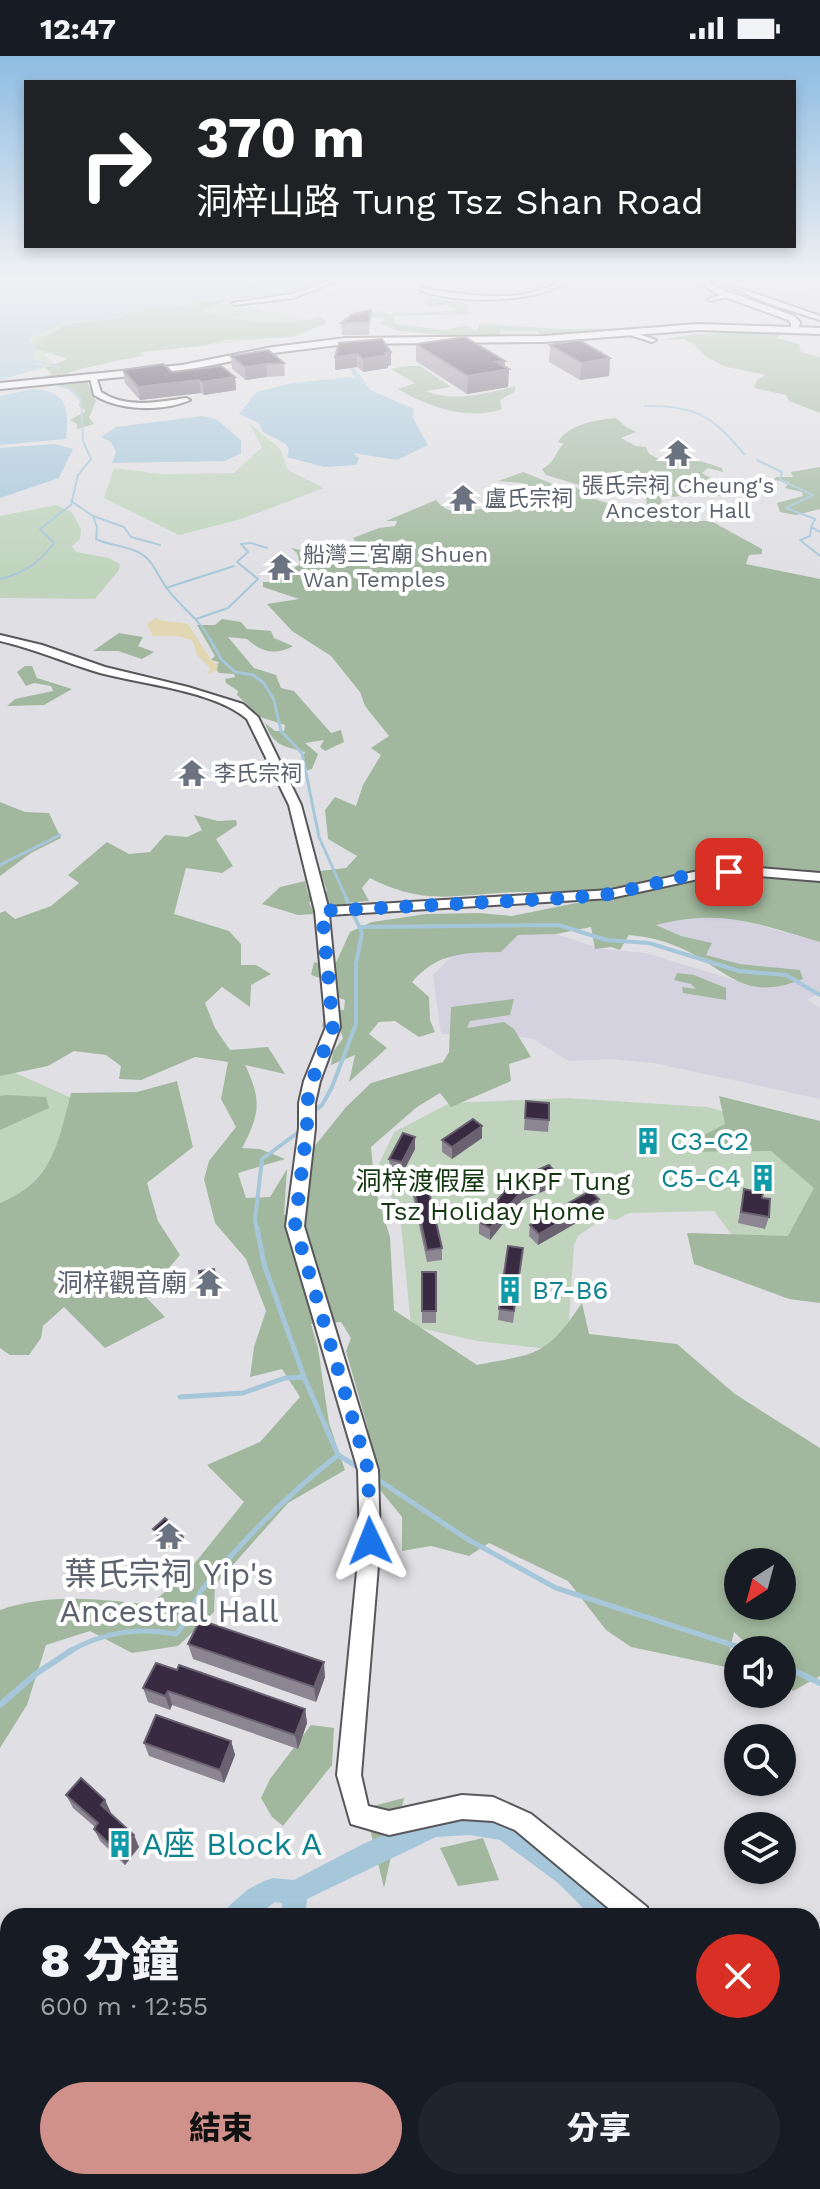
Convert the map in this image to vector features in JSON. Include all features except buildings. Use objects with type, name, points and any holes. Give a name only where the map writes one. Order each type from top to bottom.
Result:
[{"type":"main road","points":[[0,386],[78,378]]},
{"type":"street","points":[[93,378],[99,396],[106,399],[145,406],[186,400]]},
{"type":"street","points":[[0,638],[38,647],[102,670],[239,706],[252,717],[295,805],[322,911],[333,1027],[307,1103],[307,1128],[295,1226],[368,1470],[370,1541],[349,1775],[359,1816],[389,1823],[462,1807],[493,1809],[523,1822],[628,1908]]},
{"type":"street","points":[[322,911],[597,896],[712,872],[746,871],[820,877]]},
{"type":"shaded area","points":[[709,916],[729,917],[820,942],[820,993],[807,1000],[820,1008],[820,1099],[654,1063],[611,1059],[569,1061],[533,1039],[505,1034],[441,1034],[433,975],[455,953],[501,952],[518,935],[556,934],[602,949],[646,953],[737,981],[800,971],[740,964],[705,955],[712,943],[681,936],[654,924]]},
{"type":"green space","points":[[406,378],[437,378],[451,387],[426,391],[448,396],[471,396],[516,386],[514,392],[500,400],[502,409],[462,413],[435,406],[398,389],[415,383]]},
{"type":"green space","points":[[820,378],[820,413],[789,401],[786,395],[754,388],[757,380]]},
{"type":"green space","points":[[87,382],[96,401],[89,418],[94,424],[77,429],[77,424],[70,420],[86,411],[79,406],[80,401],[72,390],[57,386]]},
{"type":"green space","points":[[616,418],[636,432],[621,438],[636,446],[646,447],[649,454],[671,463],[697,457],[697,460],[722,468],[723,472],[708,468],[702,473],[706,476],[752,490],[749,495],[714,496],[689,489],[692,495],[661,498],[662,506],[682,521],[711,521],[762,549],[762,554],[749,555],[746,564],[820,579],[820,942],[758,924],[720,918],[679,920],[656,925],[681,936],[712,943],[706,955],[740,964],[800,970],[803,979],[768,987],[742,983],[675,945],[652,939],[629,935],[620,950],[611,947],[595,949],[591,927],[556,934],[518,935],[501,952],[452,956],[422,972],[412,982],[429,997],[430,1020],[435,1032],[419,1037],[395,1021],[379,1022],[369,1034],[387,1048],[349,1082],[355,1055],[331,1065],[333,1052],[343,1038],[340,1030],[322,1027],[325,1009],[344,1010],[345,1000],[322,992],[333,982],[311,975],[314,962],[334,967],[350,932],[372,922],[426,914],[512,916],[596,899],[526,892],[425,896],[408,893],[370,878],[362,888],[369,901],[346,903],[346,912],[335,914],[323,902],[309,902],[315,914],[298,915],[262,904],[280,887],[305,881],[308,894],[327,891],[320,871],[346,868],[357,856],[328,839],[325,810],[335,797],[356,806],[363,785],[381,755],[371,748],[389,736],[331,656],[292,631],[267,604],[299,599],[263,587],[263,582],[277,582],[300,563],[297,553],[291,548],[305,551],[321,545],[356,542],[353,538],[379,528],[395,526],[397,521],[386,521],[436,500],[447,509],[458,512],[484,508],[484,502],[502,506],[508,503],[504,498],[486,491],[502,493],[524,488],[523,483],[498,481],[523,472],[568,490],[575,486],[599,501],[647,509],[646,496],[636,493],[600,495],[596,490],[546,475],[542,469],[564,444],[558,442],[569,431],[592,422]]},
{"type":"green space","points":[[248,422],[280,449],[288,470],[324,488],[241,519],[179,535],[104,498],[114,468],[161,474],[234,473],[262,447]]},
{"type":"green space","points":[[820,467],[820,509],[796,515],[780,512],[777,503],[803,496],[802,492],[785,488],[789,482],[774,480],[776,477],[793,477],[791,472]]},
{"type":"green space","points":[[56,505],[72,512],[81,529],[80,539],[72,546],[76,552],[109,558],[120,564],[119,570],[95,599],[0,598],[0,516]]},
{"type":"green space","points":[[222,619],[241,622],[247,629],[271,631],[274,638],[293,646],[281,651],[269,651],[247,639],[228,637],[254,668],[276,675],[281,688],[294,691],[331,733],[341,730],[344,742],[325,751],[320,747],[324,740],[305,743],[318,754],[312,769],[298,773],[286,770],[291,765],[283,761],[302,759],[305,752],[276,741],[265,723],[275,731],[284,731],[285,725],[260,717],[237,695],[238,691],[226,683],[225,679],[235,677],[234,674],[219,673],[215,668],[219,662],[211,660],[215,656],[197,625],[215,625]]},
{"type":"green space","points":[[119,633],[143,637],[138,646],[154,652],[142,659],[118,651],[93,651]]},
{"type":"green space","points":[[25,666],[32,666],[37,678],[72,689],[44,705],[7,706],[15,699],[53,691],[51,686],[34,683],[26,686],[17,672]]},
{"type":"green space","points":[[0,802],[25,812],[49,813],[61,838],[31,853],[0,876]]},
{"type":"green space","points":[[194,815],[218,821],[236,820],[237,825],[216,839],[233,866],[222,873],[186,868],[174,914],[229,931],[241,944],[241,965],[256,965],[271,974],[251,985],[250,1007],[222,987],[205,1003],[215,1028],[230,1050],[268,1047],[285,1074],[245,1065],[257,1107],[242,1148],[260,1149],[285,1159],[238,1173],[246,1198],[270,1197],[287,1169],[284,1215],[307,1211],[314,1147],[346,1107],[371,1083],[443,1062],[449,1052],[451,1007],[514,999],[510,1015],[470,1021],[467,1028],[504,1022],[514,1029],[531,1057],[509,1064],[511,1081],[451,1107],[440,1093],[417,1107],[371,1147],[375,1189],[390,1237],[394,1310],[477,1365],[539,1350],[559,1334],[582,1303],[589,1334],[677,1344],[735,1394],[820,1448],[820,1676],[796,1689],[796,1636],[738,1636],[734,1632],[733,1636],[724,1636],[724,1667],[631,1647],[606,1630],[568,1581],[489,1543],[469,1556],[431,1546],[402,1551],[402,1517],[360,1465],[368,1429],[346,1351],[351,1338],[341,1322],[311,1324],[318,1348],[329,1423],[345,1470],[288,1503],[215,1585],[214,1612],[178,1646],[132,1653],[90,1631],[46,1645],[27,1705],[0,1748],[0,1610],[56,1599],[94,1599],[150,1605],[190,1569],[244,1502],[207,1465],[260,1442],[300,1397],[282,1369],[250,1377],[254,1347],[266,1311],[246,1259],[215,1223],[204,1179],[209,1161],[236,1127],[221,1099],[228,1062],[195,1057],[141,1080],[119,1079],[121,1066],[106,1055],[74,1051],[48,1066],[0,1076],[0,913],[5,911],[15,919],[51,906],[79,883],[68,875],[107,842],[129,854],[150,852],[165,835],[187,837],[202,830]]},
{"type":"green space","points":[[677,973],[694,975],[726,988],[726,1000],[683,993],[682,987],[696,989],[691,984],[674,980]]},
{"type":"green space","points":[[0,1066],[96,1109],[0,1221]]},
{"type":"green space","points":[[177,1081],[193,1147],[147,1183],[158,1221],[180,1255],[145,1296],[165,1317],[105,1348],[64,1307],[43,1326],[41,1338],[29,1355],[10,1355],[0,1348],[0,1203],[32,1184],[42,1172],[57,1144],[71,1093],[137,1092]]},
{"type":"green space","points":[[0,1096],[46,1097],[49,1108],[0,1130]]},
{"type":"green space","points":[[719,1096],[820,1121],[820,1303],[789,1299],[694,1264],[687,1233],[788,1236],[814,1188],[771,1151],[672,1152],[725,1124]]},
{"type":"green space","name":"洞梓渡假屋 HKPF Tung Tsz Holiday Home","points":[[568,1098],[707,1107],[820,1137],[820,1223],[747,1256],[714,1211],[629,1213],[616,1220],[604,1218],[578,1236],[574,1245],[567,1351],[477,1341],[411,1326],[399,1205],[373,1177],[394,1132],[450,1103]]},
{"type":"green space","points":[[311,1725],[334,1728],[332,1765],[283,1826],[272,1817],[261,1798],[270,1779]]},
{"type":"green space","points":[[404,1798],[384,1888],[365,1808]]},
{"type":"green space","points":[[483,1838],[499,1880],[458,1886],[440,1848]]},
{"type":"sand","points":[[157,617],[159,620],[188,624],[211,660],[218,665],[217,670],[208,675],[210,668],[197,655],[192,640],[153,636],[147,624]]},
{"type":"water","points":[[362,378],[370,390],[414,409],[413,418],[428,445],[397,460],[353,453],[359,458],[356,465],[324,467],[287,457],[289,450],[286,444],[263,432],[259,423],[239,414],[257,392],[292,383]]},
{"type":"water","points":[[34,389],[54,394],[64,404],[66,439],[0,445],[0,396]]},
{"type":"water","points":[[202,416],[216,419],[241,440],[241,453],[225,461],[112,463],[116,452],[111,442],[101,437],[116,427]]},
{"type":"water","points":[[54,444],[73,449],[59,478],[0,498],[0,448]]},
{"type":"waterway","points":[[58,383],[81,400],[83,441],[91,459],[78,475],[72,502]]},
{"type":"waterway","points":[[645,406],[677,408],[702,415],[722,430],[744,454]]},
{"type":"waterway","points":[[757,460],[782,472],[780,480],[813,495],[786,508],[815,519],[811,527],[820,532]]},
{"type":"waterway","points":[[0,579],[17,574],[43,556],[54,543],[40,529],[72,502]]},
{"type":"waterway","points":[[72,502],[93,516]]},
{"type":"waterway","points":[[93,516],[124,527],[131,537],[160,545]]},
{"type":"waterway","points":[[93,516],[97,527],[96,539],[143,555],[167,588]]},
{"type":"waterway","points":[[811,528],[810,536],[800,540],[820,556]]},
{"type":"waterway","points":[[196,619],[228,608],[258,579],[237,562],[248,552],[241,544],[251,543],[267,548]]},
{"type":"waterway","points":[[167,588],[234,566]]},
{"type":"waterway","points":[[167,588],[211,641]]},
{"type":"waterway","points":[[210,639],[221,659],[235,672],[253,675],[264,683],[274,700],[281,731],[302,753],[319,837],[347,900]]},
{"type":"waterway","points":[[0,865],[60,835]]},
{"type":"waterway","points":[[315,1110],[322,1105],[332,1087],[356,1024],[356,963],[362,933],[346,898]]},
{"type":"waterway","points":[[361,927],[559,925],[606,940],[649,943],[739,971],[786,975],[820,995]]},
{"type":"waterway","points":[[257,1230],[255,1220],[262,1159],[300,1131]]},
{"type":"waterway","points":[[257,1228],[264,1264],[304,1377]]},
{"type":"waterway","points":[[180,1397],[243,1393],[285,1378],[304,1377]]},
{"type":"waterway","points":[[304,1377],[338,1455]]},
{"type":"waterway","points":[[68,1652],[120,1633],[148,1631],[176,1634],[204,1587],[235,1551],[284,1501],[338,1455]]},
{"type":"waterway","points":[[338,1455],[356,1466]]},
{"type":"waterway","points":[[380,1481],[467,1539],[556,1588],[724,1642]]},
{"type":"waterway","points":[[0,1705],[37,1673],[72,1650]]},
{"type":"waterway","points":[[796,1672],[820,1683]]},
{"type":"waterway","points":[[295,1892],[435,1825],[470,1823],[505,1829],[567,1874],[601,1908]]},
{"type":"waterway","points":[[246,1908],[273,1890],[295,1892]]},
{"type":"waterway","points":[[294,1908],[295,1892]]},
{"type":"place","name":"張氏宗祠 Cheung's Ancestor Hall","points":[[678,453]]},
{"type":"place","name":"盧氏宗祠","points":[[463,498]]},
{"type":"place","name":"船灣三宮廟 Shuen Wan Temples","points":[[281,567]]},
{"type":"place","name":"李氏宗祠","points":[[192,773]]},
{"type":"place","name":"C3-C2","points":[[648,1141]]},
{"type":"place","name":"C5-C4","points":[[763,1178]]},
{"type":"place","name":"洞梓觀音廟","points":[[209,1283]]},
{"type":"place","name":"B7-B6","points":[[510,1290]]},
{"type":"place","name":"葉氏宗祠 Yip's Ancestral Hall","points":[[169,1536]]},
{"type":"place","name":"A座 Block A","points":[[120,1844]]},
{"type":"route","points":[[370,1541],[368,1470],[295,1226],[307,1128],[307,1103],[333,1027],[322,911],[611,894],[681,877],[729,872]]}]
